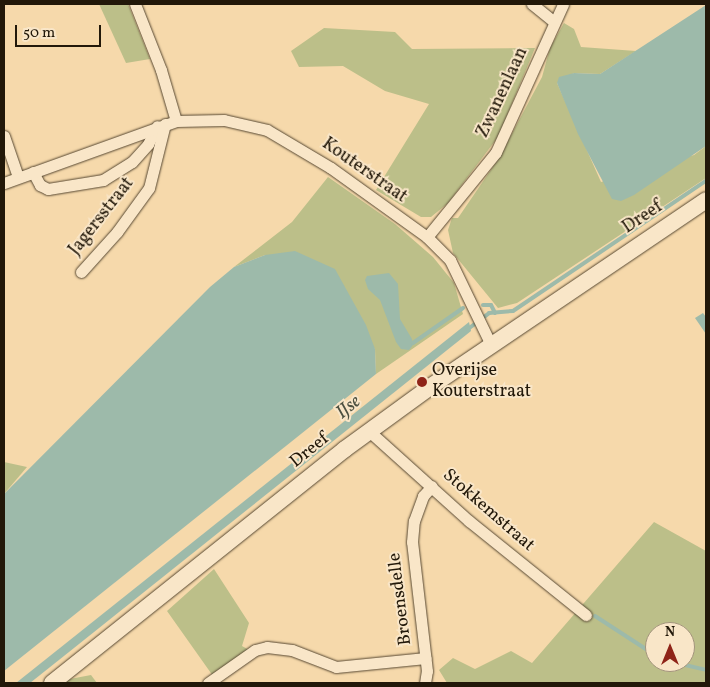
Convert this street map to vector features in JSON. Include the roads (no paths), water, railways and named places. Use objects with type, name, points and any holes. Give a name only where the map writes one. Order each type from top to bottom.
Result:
[{"type":"main road","name":"Dreef","points":[[52,683],[370,431],[491,345],[706,200]]},
{"type":"street","points":[[33,172],[40,186],[48,188],[103,180],[132,162],[166,124],[162,70],[135,4]]},
{"type":"street","points":[[532,4],[554,22]]},
{"type":"street","name":"Zwanenlaan","points":[[427,237],[496,152],[563,4]]},
{"type":"street","name":"Kouterstraat","points":[[4,183],[166,124],[232,121],[282,137],[427,237],[450,260],[491,345]]},
{"type":"street","name":"Jagersstraat","points":[[80,272],[117,232],[149,188],[166,124]]},
{"type":"street","points":[[4,136],[18,177]]},
{"type":"street","name":"Stokkemstraat","points":[[370,431],[470,521],[586,615]]},
{"type":"street","name":"Broensdelle","points":[[425,683],[426,658],[412,542],[414,521],[423,496],[432,486]]},
{"type":"street","points":[[208,683],[255,650],[267,647],[292,650],[336,668],[426,658]]},
{"type":"waterway","name":"IJse","points":[[468,329],[489,313],[513,311],[706,181]]},
{"type":"waterway","points":[[483,305],[491,305],[495,313]]},
{"type":"waterway","points":[[413,343],[463,308]]},
{"type":"waterway","points":[[595,616],[645,648]]},
{"type":"waterway","points":[[695,667],[706,670]]},
{"type":"place","name":"Overijse Kouterstraat","points":[[422,382]]}]
